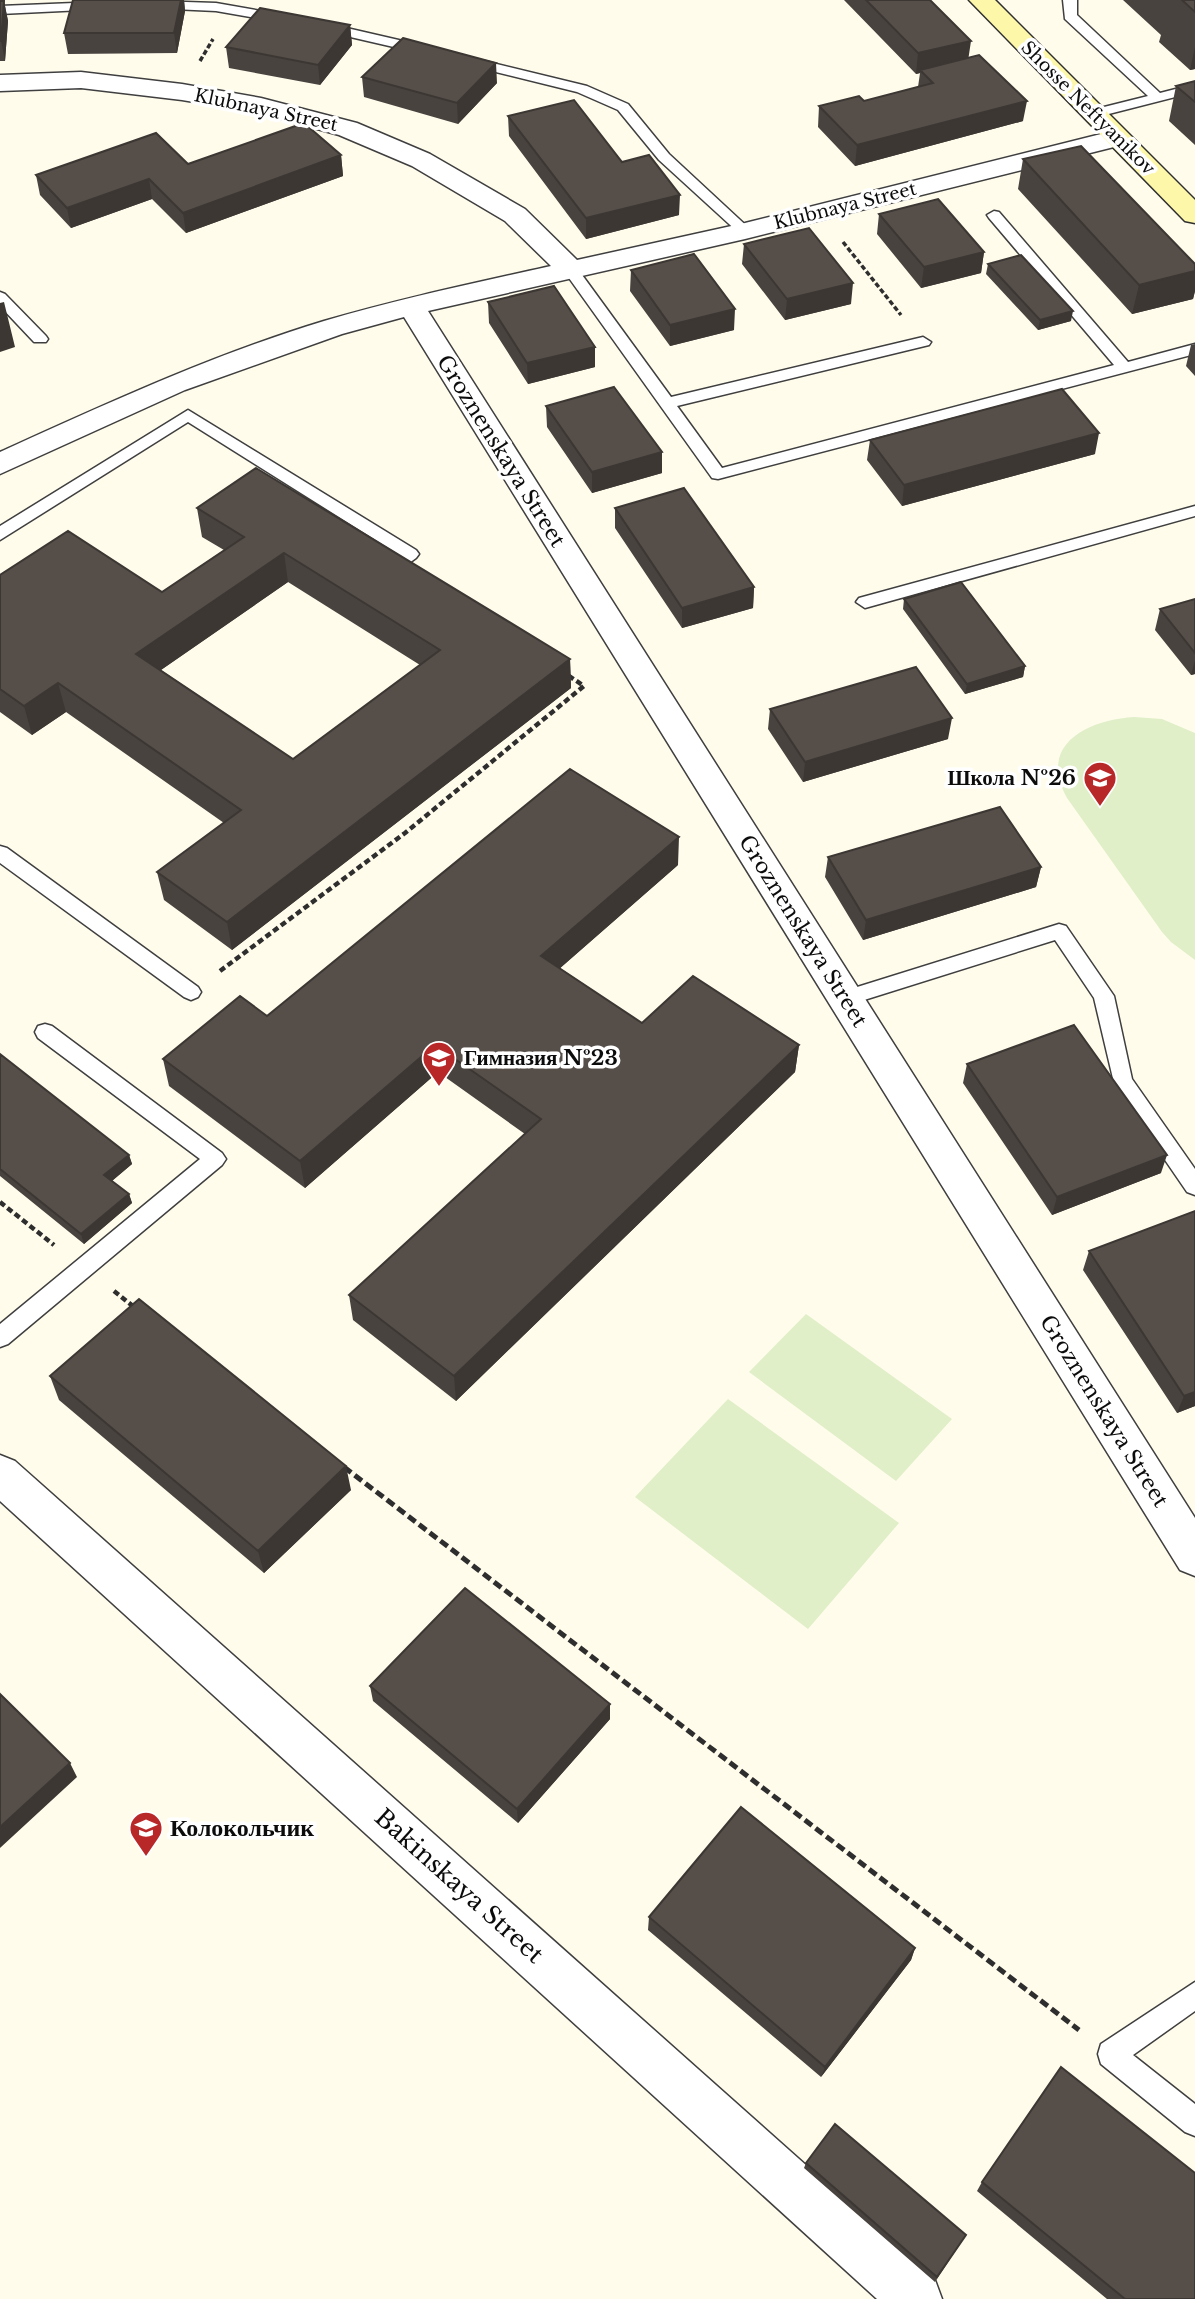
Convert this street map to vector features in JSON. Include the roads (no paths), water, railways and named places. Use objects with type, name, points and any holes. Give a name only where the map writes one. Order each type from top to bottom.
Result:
[{"type":"main road","name":"Shosse Neftyanikov","points":[[981,0],[1195,215]]},
{"type":"street","name":"Klubnaya Street","points":[[0,83],[81,80],[182,92],[261,106],[348,128],[421,160],[515,215],[572,271]]},
{"type":"street","name":"Klubnaya Street","points":[[0,464],[175,384],[332,328],[417,316],[572,271],[745,231],[1117,138]]},
{"type":"street","name":"Groznenskaya Street","points":[[417,316],[1195,1556]]},
{"type":"street","name":"Bakinskaya Street","points":[[0,1474],[916,2299]]},
{"type":"lane","points":[[1070,0],[1070,16],[1158,98]]},
{"type":"lane","points":[[140,5],[178,2],[305,23],[582,89],[623,107],[664,157],[745,231]]},
{"type":"lane","points":[[0,10],[115,5]]},
{"type":"lane","points":[[1093,114],[1195,88]]},
{"type":"lane","points":[[994,215],[1124,368]]},
{"type":"lane","points":[[572,271],[718,474],[1195,349]]},
{"type":"lane","points":[[0,298],[40,339]]},
{"type":"lane","points":[[667,403],[923,342]]},
{"type":"lane","points":[[0,534],[188,415],[410,554],[384,573]]},
{"type":"lane","points":[[865,602],[1195,511]]},
{"type":"lane","points":[[0,853],[191,992]]},
{"type":"lane","points":[[845,998],[1059,931],[1104,996],[1122,1080],[1195,1186]]},
{"type":"lane","points":[[0,1337],[215,1159],[46,1032]]},
{"type":"lane","points":[[1195,1995],[1111,2054],[1195,2122]]},
{"type":"place","name":"Школа №26","points":[[1100,808]]},
{"type":"place","name":"Гимназия №23","points":[[439,1088]]},
{"type":"place","name":"Колокольчик","points":[[146,1858]]}]
